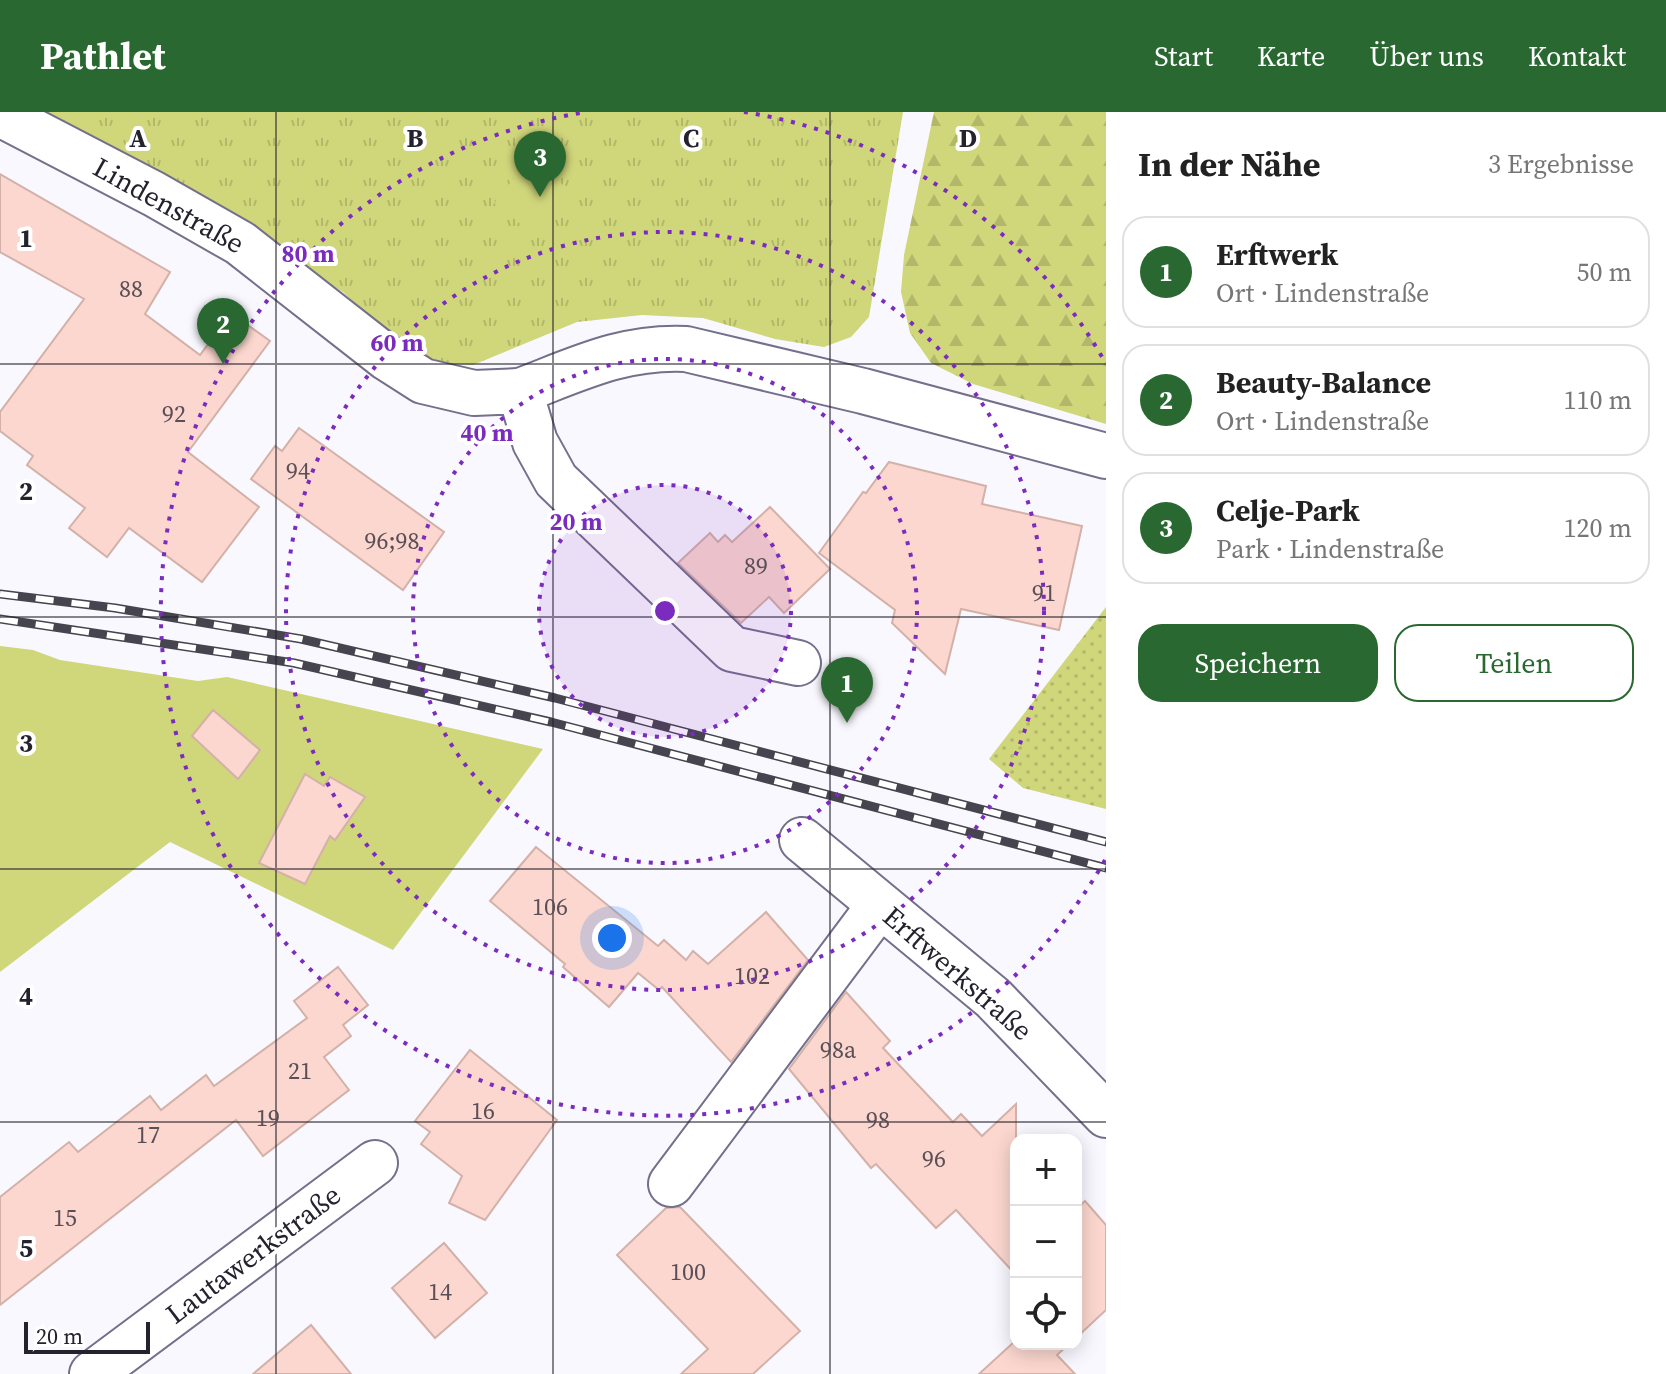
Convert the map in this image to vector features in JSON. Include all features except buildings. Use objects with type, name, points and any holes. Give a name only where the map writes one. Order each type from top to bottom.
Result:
[{"type":"street","name":"Lindenstraße","points":[[0,114],[154,194],[240,243],[387,358],[423,381],[474,393],[520,391],[629,351],[686,349],[734,358],[1106,456]]},
{"type":"street","points":[[520,391],[535,442],[556,480],[732,649],[798,663]]},
{"type":"street","name":"Erftwerkstraße","points":[[802,840],[993,998],[1106,1115]]},
{"type":"street","points":[[671,1184],[879,906]]},
{"type":"street","name":"Lautawerkstraße","points":[[92,1374],[375,1163]]},
{"type":"green space","points":[[37,112],[903,112],[869,317],[851,337],[824,347],[775,339],[703,318],[642,315],[577,322],[473,365],[416,362],[343,292]]},
{"type":"green space","points":[[934,112],[1106,112],[1106,424],[973,384],[931,363],[910,333],[901,292],[904,255]]},
{"type":"green space","points":[[530,158],[569,190],[533,234],[494,203]]},
{"type":"green space","points":[[1106,607],[1106,809],[1023,788],[989,759]]},
{"type":"green space","points":[[0,646],[33,650],[60,660],[198,681],[227,677],[543,749],[393,950],[170,842],[0,972]]},
{"type":"railway","points":[[0,594],[115,608],[301,639],[555,698],[1106,842]]},
{"type":"railway","points":[[0,619],[294,663],[551,722],[1106,868]]},
{"type":"place","name":"Celje-Park","points":[[540,197]]},
{"type":"place","name":"Beauty-Balance","points":[[223,364]]},
{"type":"place","name":"Erftwerk","points":[[847,723]]}]
